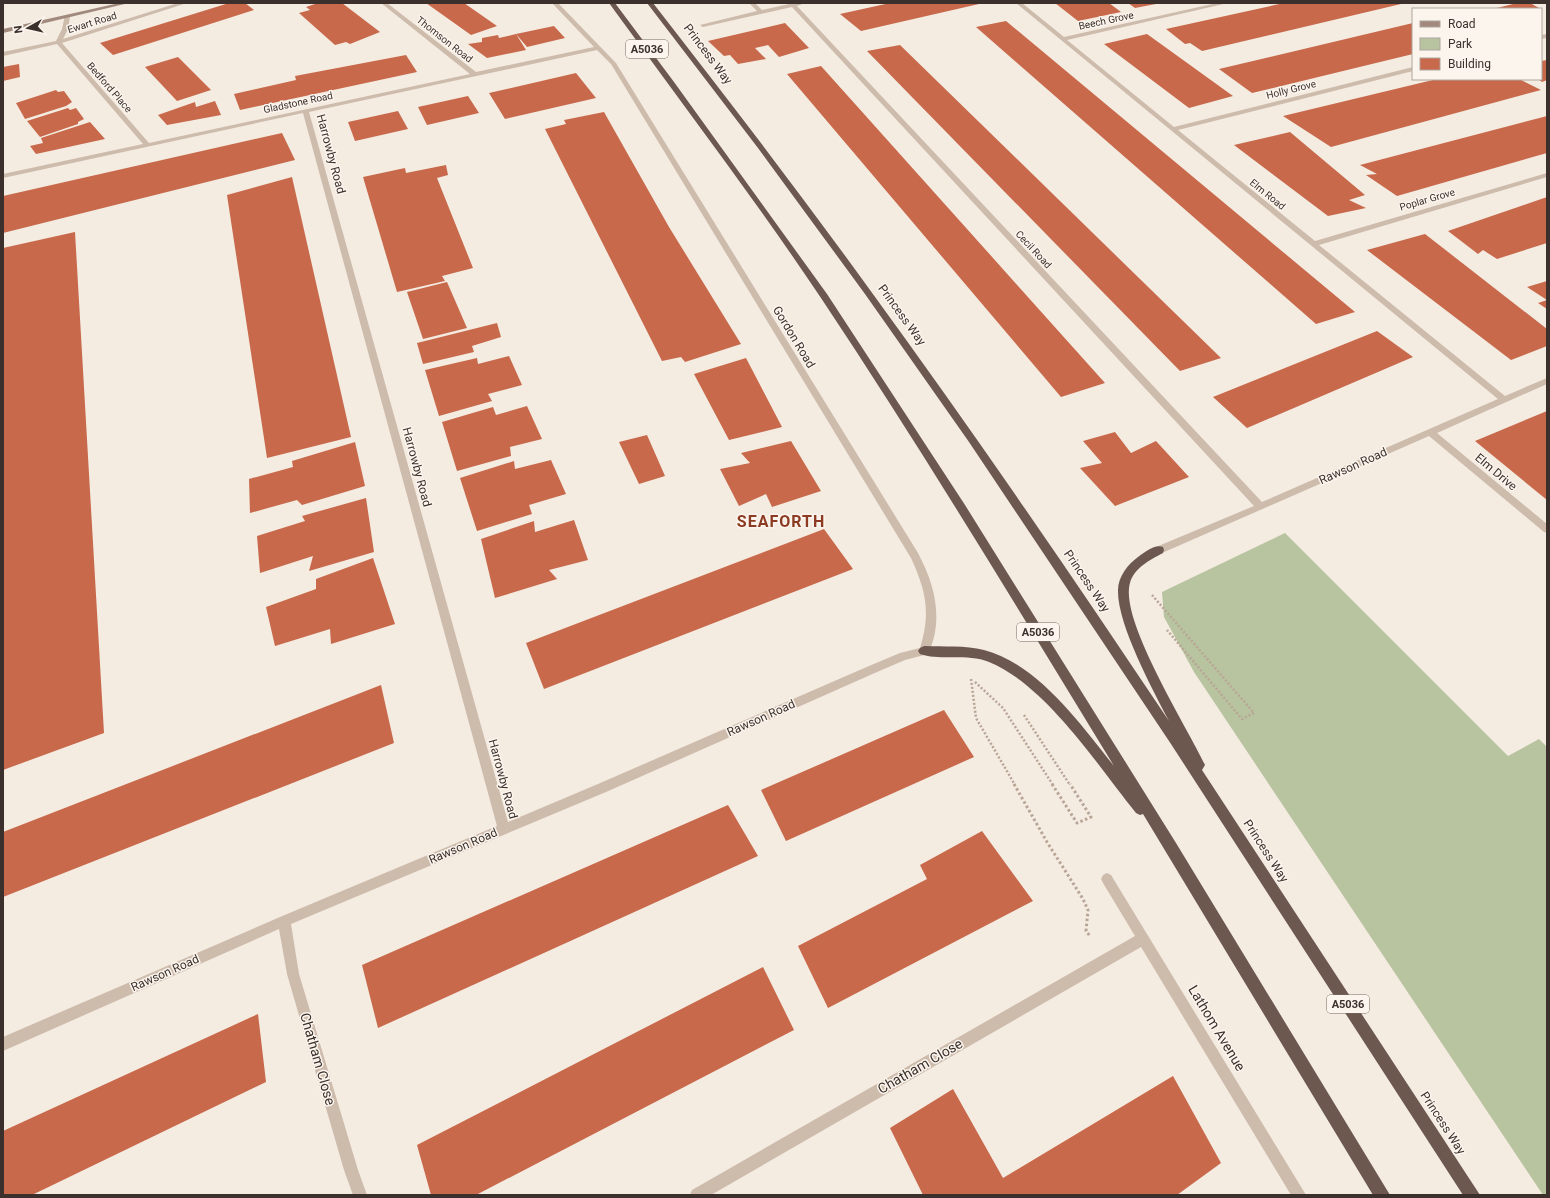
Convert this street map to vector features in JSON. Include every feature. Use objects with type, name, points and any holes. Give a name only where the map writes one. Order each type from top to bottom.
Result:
[{"type":"highway","name":"A5036","points":[[612,3],[672,83],[824,296],[961,508],[1171,847],[1382,1195]]},
{"type":"highway","name":"Princess Way","points":[[650,3],[757,143],[922,368],[1031,524],[1223,812],[1472,1195]]},
{"type":"highway","points":[[1158,550],[1139,561],[1127,575],[1123,590],[1124,601],[1142,649],[1161,692],[1223,812]]},
{"type":"highway","points":[[924,651],[973,653],[993,658],[1018,672],[1059,709],[1171,847]]},
{"type":"main road","name":"Ewart Road","points":[[3,32],[126,3]]},
{"type":"street","name":"Ewart Road","points":[[3,54],[58,42],[184,3]]},
{"type":"street","name":"Thomson Road","points":[[384,3],[476,74]]},
{"type":"street","name":"Gordon Road","points":[[555,3],[613,63],[915,556],[926,579],[932,597],[930,632],[924,651]]},
{"type":"street","points":[[752,3],[760,12]]},
{"type":"street","points":[[704,25],[802,3]]},
{"type":"street","name":"Elm Road","points":[[1019,3],[1504,400]]},
{"type":"street","name":"Beech Grove","points":[[1062,38],[1225,3]]},
{"type":"street","name":"Cecil Road","points":[[793,5],[1261,507]]},
{"type":"street","points":[[58,42],[65,29],[67,16]]},
{"type":"street","name":"Bedford Place","points":[[58,42],[148,145]]},
{"type":"street","name":"Gladstone Road","points":[[3,176],[598,48]]},
{"type":"street","name":"Holly Grove","points":[[1173,129],[1412,69]]},
{"type":"street","name":"Harrowby Road","points":[[306,111],[504,829]]},
{"type":"street","name":"Poplar Grove","points":[[1313,244],[1547,175]]},
{"type":"street","name":"Rawson Road","points":[[1158,550],[1261,507],[1547,381]]},
{"type":"street","name":"Elm Drive","points":[[1430,432],[1547,530]]},
{"type":"street","name":"Rawson Road","points":[[3,1044],[284,921],[504,829],[873,669],[904,656],[924,651]]},
{"type":"street","name":"Lathom Avenue","points":[[1107,879],[1299,1195]]},
{"type":"street","name":"Chatham Close","points":[[284,921],[293,974],[348,1162],[360,1195]]},
{"type":"street","name":"Chatham Close","points":[[697,1195],[1144,938]]},
{"type":"path","points":[[1157,599],[1254,713],[1242,719],[1167,630]]},
{"type":"path","points":[[971,679],[976,718],[1047,842],[1083,899],[1088,910],[1086,931],[1108,958]]},
{"type":"path","points":[[1003,708],[1077,823],[1091,817],[1021,710]]},
{"type":"green space","points":[[1285,533],[1508,756],[1539,739],[1547,747],[1547,1195],[1543,1195],[1194,672],[1164,617],[1162,592]]},
{"type":"building","points":[[229,3],[245,3],[254,10],[113,55],[100,43]]},
{"type":"building","points":[[318,3],[342,3],[380,32],[350,44],[346,42],[335,45],[299,13],[310,10],[306,7]]},
{"type":"building","points":[[426,3],[464,3],[497,26],[471,35]]},
{"type":"building","points":[[890,3],[979,4],[861,31],[840,14]]},
{"type":"building","points":[[1055,3],[1109,3],[1121,12],[1078,21]]},
{"type":"building","points":[[1128,3],[1156,3],[1156,4],[1135,8]]},
{"type":"building","points":[[1284,3],[1401,4],[1202,51],[1190,43],[1185,44],[1166,29]]},
{"type":"building","points":[[1517,3],[1530,3],[1539,8],[1497,8]]},
{"type":"building","points":[[1006,21],[1355,312],[1316,324],[976,27]]},
{"type":"building","points":[[785,23],[809,48],[779,57],[768,45],[755,48],[766,59],[738,64],[730,55],[724,56],[708,41]]},
{"type":"building","points":[[1412,23],[1412,54],[1252,93],[1219,69]]},
{"type":"building","points":[[554,26],[565,38],[527,47],[516,34]]},
{"type":"building","points":[[516,34],[526,50],[487,58],[468,44],[482,42],[482,38],[498,35],[499,38]]},
{"type":"building","points":[[1147,34],[1233,96],[1189,108],[1104,44]]},
{"type":"building","points":[[900,45],[1221,358],[1180,371],[867,51]]},
{"type":"building","points":[[406,55],[417,72],[240,110],[234,94],[296,80],[295,76]]},
{"type":"building","points":[[178,57],[211,90],[177,101],[145,67]]},
{"type":"building","points":[[1547,60],[1547,80],[1542,82],[1539,80],[1542,80],[1542,61]]},
{"type":"building","points":[[19,64],[20,77],[3,81],[3,67]]},
{"type":"building","points":[[821,66],[1105,383],[1061,397],[787,74]]},
{"type":"building","points":[[576,73],[596,98],[505,119],[489,93]]},
{"type":"building","points":[[1433,80],[1521,80],[1541,90],[1331,147],[1283,116]]},
{"type":"building","points":[[56,90],[58,92],[64,91],[72,102],[66,106],[25,119],[16,103]]},
{"type":"building","points":[[468,96],[479,113],[427,125],[418,107]]},
{"type":"building","points":[[215,101],[221,115],[167,125],[158,115],[195,102],[196,107]]},
{"type":"building","points":[[68,108],[70,110],[76,108],[84,119],[78,122],[78,124],[40,137],[27,121]]},
{"type":"building","points":[[398,111],[408,129],[355,141],[348,122]]},
{"type":"building","points":[[604,112],[669,227],[741,344],[685,362],[681,357],[662,361],[545,129],[566,124],[564,120]]},
{"type":"building","points":[[1547,116],[1547,153],[1397,196],[1366,175],[1377,174],[1360,165]]},
{"type":"building","points":[[90,122],[105,139],[36,154],[30,146],[43,143],[41,138]]},
{"type":"building","points":[[1290,132],[1365,195],[1349,200],[1366,208],[1328,216],[1234,145]]},
{"type":"building","points":[[282,133],[295,160],[3,233],[3,196]]},
{"type":"building","points":[[446,165],[448,175],[437,178],[473,268],[442,276],[445,281],[397,292],[363,177],[405,168],[406,173]]},
{"type":"building","points":[[292,177],[351,437],[267,458],[227,195]]},
{"type":"building","points":[[1547,197],[1547,243],[1497,259],[1483,250],[1478,254],[1448,231]]},
{"type":"building","points":[[75,232],[104,733],[3,770],[3,248]]},
{"type":"building","points":[[1425,234],[1547,329],[1547,346],[1511,360],[1367,250]]},
{"type":"building","points":[[1547,281],[1547,300],[1527,287]]},
{"type":"building","points":[[447,282],[467,328],[423,339],[407,292]]},
{"type":"building","points":[[1547,300],[1547,309],[1538,303]]},
{"type":"building","points":[[497,323],[501,337],[472,346],[474,352],[423,364],[417,343]]},
{"type":"building","points":[[1377,331],[1413,357],[1247,428],[1213,397]]},
{"type":"building","points":[[509,356],[522,385],[488,394],[492,401],[439,416],[425,370],[477,358],[478,364]]},
{"type":"building","points":[[746,358],[782,427],[729,440],[694,374]]},
{"type":"building","points":[[527,406],[542,439],[510,447],[511,456],[457,471],[442,422],[493,407],[496,415]]},
{"type":"building","points":[[1547,411],[1547,500],[1475,441]]},
{"type":"building","points":[[1115,432],[1131,453],[1156,441],[1189,477],[1115,506],[1080,468],[1102,463],[1083,441]]},
{"type":"building","points":[[647,435],[665,476],[639,484],[619,442]]},
{"type":"building","points":[[791,441],[821,491],[772,507],[766,494],[739,506],[720,469],[750,463],[741,453]]},
{"type":"building","points":[[355,442],[365,486],[302,505],[297,500],[250,513],[249,479],[293,467],[292,461]]},
{"type":"building","points":[[551,460],[566,494],[529,505],[532,514],[477,531],[460,478],[514,461],[515,469]]},
{"type":"building","points":[[366,498],[374,552],[309,571],[313,556],[260,573],[257,536],[305,521],[302,516]]},
{"type":"building","points":[[574,520],[588,560],[549,570],[557,579],[495,598],[481,539],[534,521],[535,532]]},
{"type":"building","points":[[824,529],[853,569],[544,689],[526,643]]},
{"type":"building","points":[[373,558],[395,624],[331,644],[330,629],[275,646],[266,607],[316,589],[316,579]]},
{"type":"building","points":[[381,685],[394,743],[3,897],[3,832]]},
{"type":"building","points":[[944,710],[974,757],[786,841],[761,790]]},
{"type":"building","points":[[728,805],[758,856],[378,1028],[362,965]]},
{"type":"building","points":[[982,831],[1033,901],[828,1008],[798,946],[927,879],[920,865]]},
{"type":"building","points":[[763,967],[794,1030],[476,1195],[431,1195],[417,1145]]},
{"type":"building","points":[[258,1014],[266,1082],[32,1195],[3,1195],[3,1131]]},
{"type":"building","points":[[1173,1076],[1221,1163],[1177,1195],[923,1195],[890,1128],[953,1089],[1003,1178]]},
{"type":"district","name":"SEAFORTH","points":[[781,521]]}]
